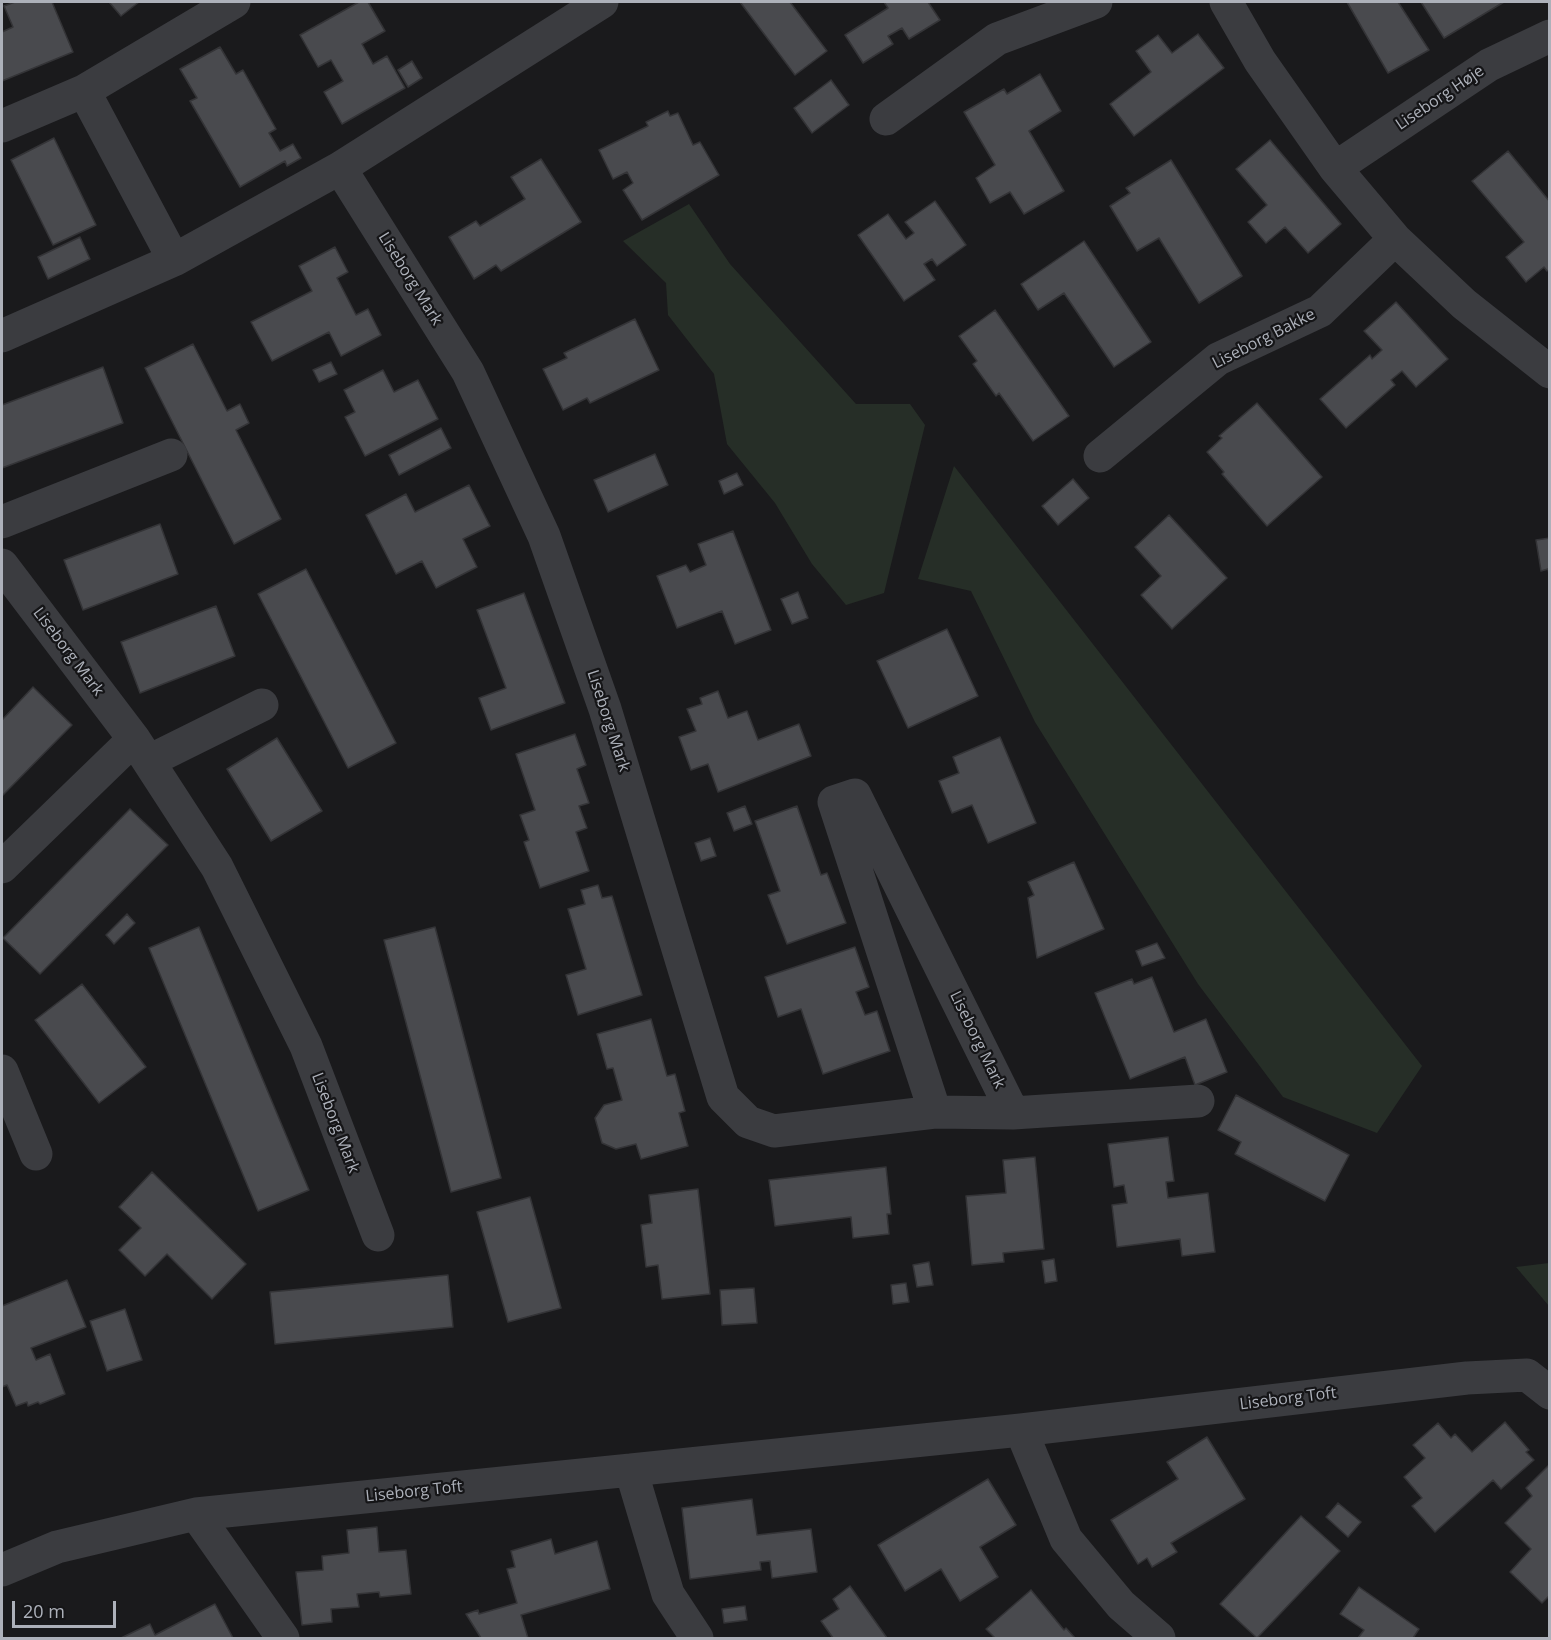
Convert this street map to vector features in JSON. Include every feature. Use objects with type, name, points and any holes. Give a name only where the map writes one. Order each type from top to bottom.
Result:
[{"type":"street","points":[[2,126],[84,91],[234,2]]},
{"type":"street","points":[[2,336],[174,260],[340,168],[603,2]]},
{"type":"street","points":[[886,119],[997,39],[1096,2]]},
{"type":"street","points":[[1226,2],[1260,61],[1335,168],[1395,239],[1464,304],[1550,372]]},
{"type":"street","name":"Liseborg Høje","points":[[1335,168],[1489,65],[1550,36]]},
{"type":"street","points":[[84,91],[174,260]]},
{"type":"street","name":"Liseborg Mark","points":[[340,168],[468,372],[544,536],[605,709],[723,1097],[748,1122],[774,1131],[935,1112],[1013,1113],[1198,1101]]},
{"type":"street","name":"Liseborg Bakke","points":[[1100,456],[1218,359],[1320,311],[1395,239]]},
{"type":"street","points":[[2,522],[171,455]]},
{"type":"street","name":"Liseborg Mark","points":[[2,565],[142,750],[217,867],[306,1046],[378,1235]]},
{"type":"street","points":[[2,867],[142,750],[262,705]]},
{"type":"street","name":"Liseborg Mark","points":[[935,1112],[834,802],[855,795],[1013,1113]]},
{"type":"street","points":[[2,1071],[36,1155]]},
{"type":"street","name":"Liseborg Toft","points":[[2,1570],[57,1547],[196,1514],[1021,1430],[1467,1378],[1527,1375],[1550,1393]]},
{"type":"street","points":[[1021,1430],[1066,1539],[1120,1605],[1159,1638]]},
{"type":"street","points":[[631,1470],[668,1594],[697,1638]]},
{"type":"street","points":[[196,1514],[283,1638]]},
{"type":"shaded area","points":[[689,204],[730,264],[856,404],[910,404],[925,425],[884,593],[846,605],[812,564],[775,503],[727,444],[714,374],[668,315],[666,283],[623,241]]},
{"type":"shaded area","points":[[954,466],[1422,1066],[1377,1133],[1283,1097],[1198,984],[1035,722],[971,591],[918,579]]},
{"type":"shaded area","points":[[1550,1263],[1549,1306],[1516,1267]]},
{"type":"building","points":[[15,2],[52,2],[73,52],[2,81],[2,32],[13,27],[4,6]]},
{"type":"building","points":[[109,2],[139,2],[121,16]]},
{"type":"building","points":[[359,2],[368,2],[385,31],[362,44],[373,64],[387,56],[405,88],[342,124],[324,92],[343,81],[331,60],[318,67],[300,35]]},
{"type":"building","points":[[740,2],[790,2],[827,51],[795,75]]},
{"type":"building","points":[[884,2],[928,2],[940,20],[909,39],[902,28],[888,36],[893,44],[863,63],[845,35],[888,8]]},
{"type":"building","points":[[1347,2],[1398,2],[1429,50],[1388,73]]},
{"type":"building","points":[[1421,2],[1504,2],[1444,38]]},
{"type":"building","points":[[1198,34],[1224,68],[1134,136],[1110,104],[1151,72],[1136,51],[1158,35],[1172,53]]},
{"type":"building","points":[[220,47],[236,74],[243,70],[276,129],[269,133],[280,151],[293,144],[301,158],[287,166],[285,161],[240,187],[190,101],[197,98],[180,69]]},
{"type":"building","points":[[412,61],[422,78],[408,87],[398,70]]},
{"type":"building","points":[[1040,74],[1061,111],[1029,131],[1064,191],[1024,214],[1010,192],[990,203],[976,178],[995,165],[964,112],[1004,89],[1007,94]]},
{"type":"building","points":[[831,80],[849,105],[812,133],[794,108]]},
{"type":"building","points":[[668,111],[670,116],[678,113],[693,145],[700,142],[719,175],[642,220],[623,190],[633,183],[627,172],[613,179],[599,150],[648,126],[646,122]]},
{"type":"building","points":[[54,138],[96,225],[53,245],[11,160]]},
{"type":"building","points":[[1270,140],[1341,224],[1308,253],[1285,227],[1266,243],[1248,222],[1267,205],[1236,169]]},
{"type":"building","points":[[1508,151],[1550,202],[1550,269],[1547,271],[1544,267],[1526,282],[1506,257],[1524,242],[1472,181]]},
{"type":"building","points":[[541,159],[581,222],[501,271],[496,265],[474,279],[449,237],[476,221],[480,226],[525,199],[511,177]]},
{"type":"building","points":[[1171,160],[1242,276],[1199,303],[1159,238],[1137,251],[1110,206],[1130,193],[1126,188]]},
{"type":"building","points":[[935,201],[966,245],[937,266],[932,259],[924,264],[935,280],[904,301],[858,235],[888,214],[906,239],[914,233],[905,222]]},
{"type":"building","points":[[80,237],[90,259],[48,279],[38,257]]},
{"type":"building","points":[[1084,241],[1151,342],[1114,367],[1064,293],[1038,310],[1021,284]]},
{"type":"building","points":[[335,247],[348,272],[337,278],[356,315],[368,309],[381,335],[341,356],[329,332],[272,361],[251,322],[312,291],[299,266]]},
{"type":"building","points":[[1396,302],[1448,359],[1416,387],[1402,371],[1391,380],[1395,385],[1346,428],[1320,399],[1370,355],[1372,359],[1382,350],[1364,331]]},
{"type":"building","points":[[995,310],[1069,416],[1033,441],[999,393],[996,396],[973,364],[977,361],[959,336]]},
{"type":"building","points":[[635,319],[659,370],[590,403],[587,398],[563,410],[543,369],[567,358],[564,353]]},
{"type":"building","points":[[193,344],[227,411],[240,404],[249,423],[236,430],[281,519],[234,544],[145,368]]},
{"type":"building","points":[[331,362],[337,374],[319,382],[313,370]]},
{"type":"building","points":[[103,367],[123,423],[2,468],[2,405]]},
{"type":"building","points":[[383,370],[394,392],[418,380],[438,419],[365,456],[345,417],[355,412],[344,390]]},
{"type":"building","points":[[1257,403],[1322,477],[1267,526],[1222,474],[1224,472],[1207,452],[1222,438],[1219,436]]},
{"type":"building","points":[[441,428],[451,448],[399,475],[389,455]]},
{"type":"building","points":[[655,454],[668,485],[608,512],[594,480]]},
{"type":"building","points":[[737,473],[743,485],[724,494],[719,481]]},
{"type":"building","points":[[1073,479],[1089,498],[1058,525],[1042,506]]},
{"type":"building","points":[[469,485],[490,526],[463,539],[477,567],[436,588],[422,561],[396,574],[366,515],[406,494],[415,512]]},
{"type":"building","points":[[1169,515],[1227,578],[1172,629],[1141,595],[1161,576],[1135,547]]},
{"type":"building","points":[[160,524],[178,574],[83,610],[64,560]]},
{"type":"building","points":[[733,531],[771,630],[735,644],[722,611],[677,628],[657,576],[686,565],[690,572],[706,565],[698,544]]},
{"type":"building","points":[[1550,538],[1550,578],[1548,569],[1541,571],[1536,540]]},
{"type":"building","points":[[306,569],[396,743],[348,768],[258,594]]},
{"type":"building","points":[[798,592],[808,618],[792,624],[781,599]]},
{"type":"building","points":[[524,593],[565,703],[491,730],[479,698],[506,688],[477,610]]},
{"type":"building","points":[[216,606],[235,656],[140,693],[121,642]]},
{"type":"building","points":[[947,629],[978,696],[908,728],[877,661]]},
{"type":"building","points":[[33,687],[72,725],[2,796],[2,720]]},
{"type":"building","points":[[718,691],[728,718],[747,711],[758,740],[799,724],[811,756],[718,792],[708,764],[691,770],[679,737],[696,731],[687,709],[702,704],[700,698]]},
{"type":"building","points":[[575,734],[586,765],[577,769],[589,803],[579,806],[587,828],[576,832],[589,871],[540,888],[524,842],[529,840],[520,815],[535,810],[516,754]]},
{"type":"building","points":[[1000,737],[1036,823],[988,843],[972,805],[952,813],[939,781],[959,773],[953,757]]},
{"type":"building","points":[[277,738],[322,811],[271,841],[227,769]]},
{"type":"building","points":[[745,806],[752,824],[734,831],[727,813]]},
{"type":"building","points":[[797,806],[821,875],[827,873],[846,923],[787,944],[768,895],[780,891],[755,821]]},
{"type":"building","points":[[130,809],[168,845],[40,974],[3,938]]},
{"type":"building","points":[[710,838],[716,856],[701,861],[695,843]]},
{"type":"building","points":[[1074,862],[1104,929],[1037,958],[1028,898],[1034,895],[1028,882]]},
{"type":"building","points":[[598,885],[602,898],[612,896],[642,995],[578,1015],[566,975],[586,969],[568,909],[585,904],[581,890]]},
{"type":"building","points":[[127,914],[135,923],[114,944],[106,935]]},
{"type":"building","points":[[199,927],[309,1190],[258,1211],[149,948]]},
{"type":"building","points":[[435,927],[501,1178],[451,1192],[384,940]]},
{"type":"building","points":[[1157,943],[1165,958],[1142,966],[1136,951]]},
{"type":"building","points":[[855,947],[869,987],[856,992],[865,1015],[877,1011],[890,1051],[823,1074],[801,1009],[778,1017],[765,977]]},
{"type":"building","points":[[1152,977],[1174,1032],[1206,1019],[1227,1072],[1195,1085],[1185,1057],[1130,1079],[1095,993],[1132,979],[1134,984]]},
{"type":"building","points":[[82,984],[146,1067],[99,1103],[35,1020]]},
{"type":"building","points":[[651,1019],[667,1076],[675,1074],[685,1111],[679,1113],[688,1146],[641,1159],[636,1144],[616,1149],[602,1143],[595,1118],[604,1105],[622,1100],[613,1068],[607,1069],[597,1034]]},
{"type":"building","points":[[1236,1095],[1349,1155],[1325,1201],[1235,1154],[1241,1142],[1218,1130]]},
{"type":"building","points":[[1168,1137],[1174,1181],[1166,1182],[1168,1198],[1208,1193],[1215,1252],[1182,1256],[1180,1239],[1117,1247],[1112,1205],[1127,1203],[1124,1185],[1114,1187],[1108,1144]]},
{"type":"building","points":[[1035,1157],[1044,1249],[1003,1253],[1004,1262],[972,1265],[966,1196],[1006,1193],[1003,1160]]},
{"type":"building","points":[[886,1167],[891,1214],[887,1214],[889,1234],[853,1238],[851,1217],[775,1226],[769,1180]]},
{"type":"building","points":[[152,1172],[246,1264],[212,1299],[167,1254],[145,1276],[119,1250],[141,1228],[119,1207]]},
{"type":"building","points":[[698,1189],[710,1294],[662,1299],[658,1265],[646,1267],[641,1225],[652,1223],[649,1195]]},
{"type":"building","points":[[530,1197],[561,1308],[508,1322],[477,1212]]},
{"type":"building","points":[[1054,1259],[1057,1281],[1045,1283],[1042,1261]]},
{"type":"building","points":[[929,1262],[933,1285],[917,1287],[913,1265]]},
{"type":"building","points":[[448,1275],[453,1327],[275,1344],[270,1292]]},
{"type":"building","points":[[67,1280],[86,1327],[31,1348],[36,1360],[50,1354],[65,1394],[40,1404],[38,1402],[28,1406],[27,1402],[16,1406],[7,1385],[2,1387],[2,1306]]},
{"type":"building","points":[[906,1283],[909,1302],[893,1304],[891,1285]]},
{"type":"building","points":[[754,1288],[757,1323],[722,1325],[720,1290]]},
{"type":"building","points":[[125,1309],[142,1360],[107,1371],[90,1321]]},
{"type":"building","points":[[1505,1422],[1529,1450],[1526,1452],[1534,1460],[1501,1489],[1493,1480],[1435,1532],[1412,1506],[1422,1498],[1404,1477],[1425,1458],[1413,1445],[1438,1423],[1451,1438],[1455,1434],[1472,1452]]},
{"type":"building","points":[[1207,1437],[1245,1499],[1171,1543],[1177,1552],[1152,1567],[1147,1558],[1138,1564],[1111,1520],[1178,1479],[1167,1462]]},
{"type":"building","points":[[1550,1464],[1550,1595],[1542,1603],[1510,1572],[1531,1549],[1505,1523],[1532,1496],[1526,1488]]},
{"type":"building","points":[[988,1479],[1016,1525],[980,1547],[998,1577],[960,1601],[941,1569],[905,1591],[878,1545]]},
{"type":"building","points":[[752,1499],[757,1535],[811,1529],[817,1572],[772,1578],[770,1561],[760,1562],[761,1570],[690,1579],[682,1508]]},
{"type":"building","points":[[1338,1503],[1361,1522],[1348,1537],[1326,1517]]},
{"type":"building","points":[[1301,1516],[1340,1551],[1257,1638],[1220,1604]]},
{"type":"building","points":[[377,1527],[379,1552],[406,1550],[411,1594],[380,1597],[379,1592],[357,1594],[359,1607],[331,1609],[332,1622],[302,1625],[296,1572],[323,1570],[322,1556],[349,1553],[347,1530]]},
{"type":"building","points":[[551,1539],[555,1554],[597,1541],[610,1589],[521,1615],[528,1638],[481,1638],[466,1614],[478,1610],[479,1614],[517,1603],[507,1569],[515,1567],[511,1551]]},
{"type":"building","points":[[850,1586],[887,1638],[833,1638],[821,1621],[839,1609],[833,1599]]},
{"type":"building","points":[[1359,1587],[1419,1629],[1413,1638],[1358,1638],[1364,1630],[1340,1614]]},
{"type":"building","points":[[1031,1590],[1064,1630],[1066,1628],[1075,1638],[995,1638],[986,1629]]},
{"type":"building","points":[[215,1604],[233,1638],[121,1638],[150,1624],[155,1635]]},
{"type":"building","points":[[745,1606],[747,1620],[724,1623],[722,1609]]}]
